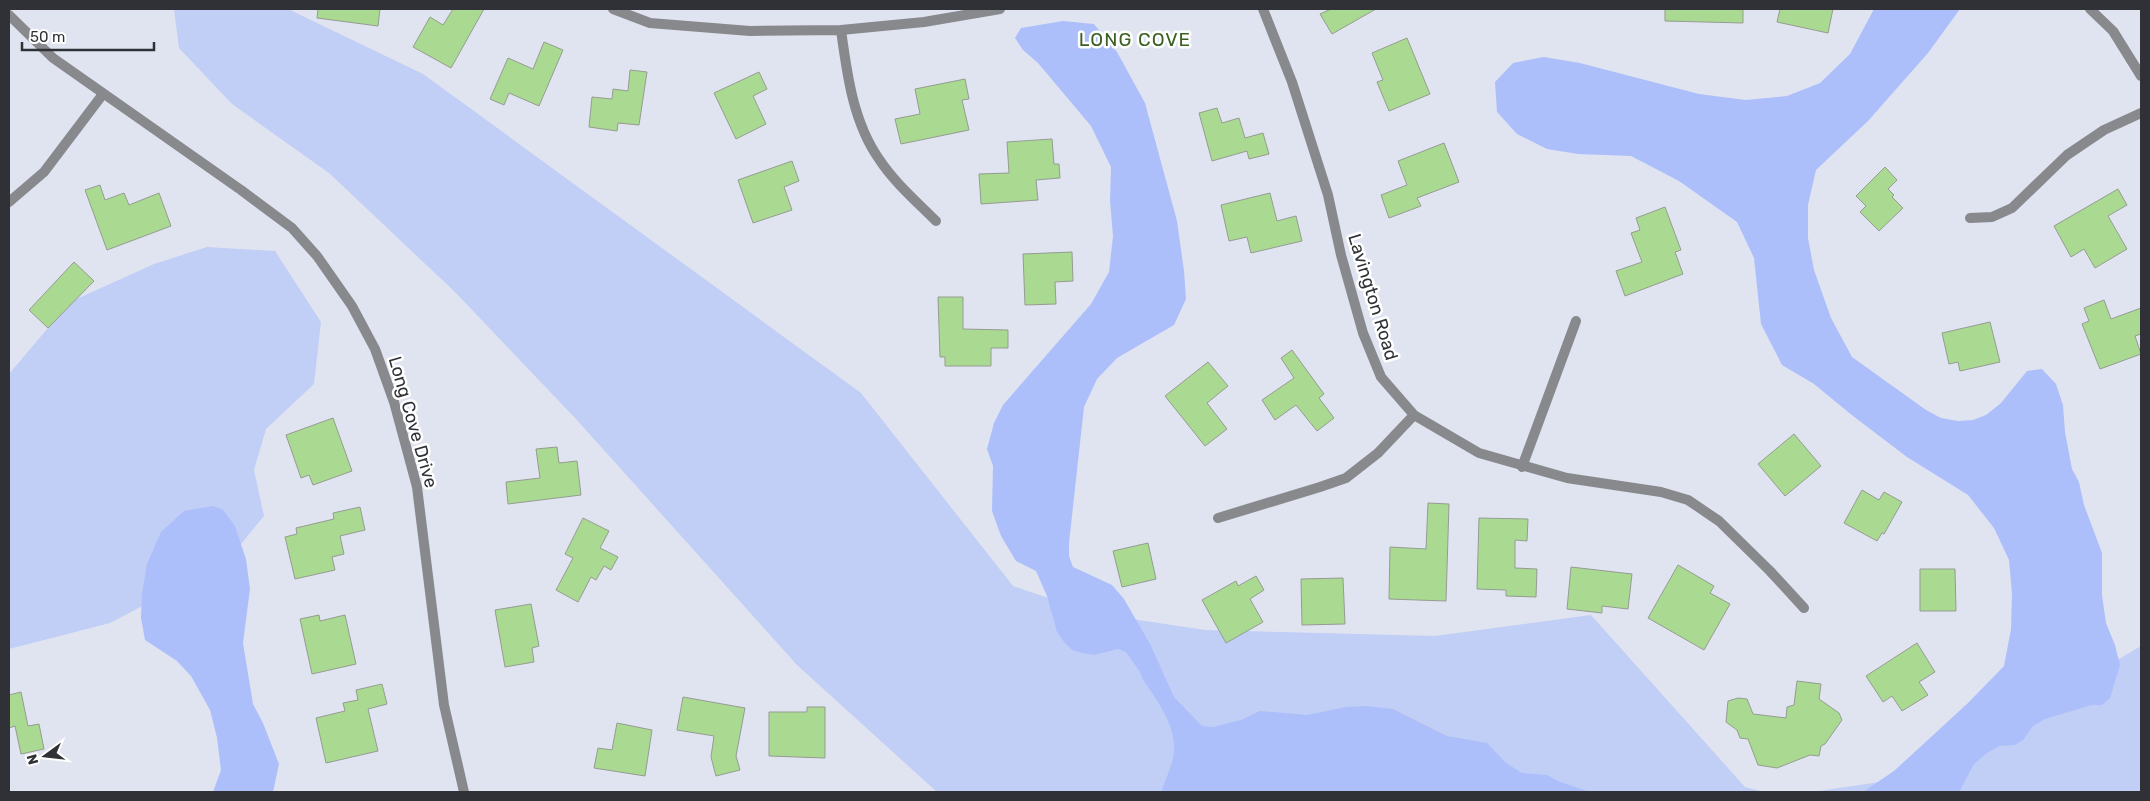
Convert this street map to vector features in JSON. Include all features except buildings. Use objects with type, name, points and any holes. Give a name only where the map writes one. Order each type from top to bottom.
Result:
[{"type":"street","points":[[613,9],[650,24],[750,31],[841,30],[924,22],[1000,9]]},
{"type":"street","name":"Lavington Road","points":[[1263,9],[1292,82],[1328,195],[1341,255],[1363,333],[1381,377],[1414,415],[1479,453],[1522,467],[1567,478],[1660,492],[1688,500],[1719,521],[1770,571],[1804,608]]},
{"type":"street","points":[[2090,9],[2113,31],[2141,76]]},
{"type":"street","name":"Long Cove Drive","points":[[9,15],[53,58],[292,228],[317,256],[352,306],[375,349],[394,402],[417,487],[444,706],[464,792]]},
{"type":"street","points":[[841,30],[849,84],[863,128],[878,158],[910,195],[936,220]]},
{"type":"street","points":[[9,202],[44,172],[103,94]]},
{"type":"street","points":[[1970,218],[1992,218],[2012,208],[2067,155],[2104,130],[2141,114]]},
{"type":"street","points":[[1522,467],[1576,322]]},
{"type":"street","points":[[1218,518],[1346,478],[1378,453],[1414,415]]},
{"type":"shaded area","points":[[174,9],[288,9],[423,74],[861,393],[1013,586],[1092,613],[1205,630],[1435,636],[1591,615],[1745,787],[1764,792],[937,792],[797,665],[576,419],[455,292],[329,173],[232,104],[179,48]]},
{"type":"shaded area","points":[[1874,9],[1960,9],[1928,53],[1868,121],[1816,170],[1808,205],[1808,238],[1814,270],[1831,318],[1852,357],[1926,410],[1941,418],[1958,421],[1973,420],[1986,415],[2001,403],[2027,371],[2042,369],[2056,384],[2063,405],[2065,432],[2072,469],[2079,482],[2084,505],[2102,553],[2102,595],[2106,623],[2115,645],[2120,665],[2110,698],[2102,705],[2092,705],[2045,719],[2033,726],[2023,740],[2015,745],[1999,746],[1987,753],[1974,764],[1959,792],[1863,792],[1894,771],[1968,703],[2004,666],[2011,629],[2012,594],[2009,560],[1994,528],[1968,495],[1907,457],[1814,384],[1782,365],[1761,324],[1754,258],[1737,222],[1679,181],[1631,156],[1578,154],[1547,149],[1517,134],[1497,112],[1495,82],[1513,63],[1544,57],[1580,63],[1699,94],[1746,100],[1787,96],[1820,83],[1850,54]]},
{"type":"shaded area","points":[[1063,21],[1094,24],[1117,52],[1145,103],[1177,221],[1186,299],[1174,325],[1117,358],[1097,379],[1084,407],[1069,543],[1069,556],[1073,567],[1112,585],[1124,599],[1150,644],[1174,697],[1202,726],[1214,727],[1241,720],[1260,711],[1307,715],[1346,707],[1366,706],[1393,709],[1447,736],[1487,743],[1506,763],[1522,773],[1547,775],[1558,781],[1590,792],[1161,792],[1173,759],[1173,737],[1166,717],[1140,672],[1126,652],[1118,649],[1094,655],[1072,650],[1064,642],[1057,632],[1047,596],[1036,571],[1016,561],[1001,536],[992,511],[993,466],[987,449],[994,423],[1003,405],[1091,304],[1109,272],[1113,236],[1110,201],[1111,167],[1091,126],[1038,63],[1023,50],[1015,38],[1021,28]]},
{"type":"shaded area","points":[[207,247],[275,251],[321,322],[314,384],[266,429],[254,470],[264,516],[226,562],[110,623],[9,649],[9,374],[70,302],[154,264]]},
{"type":"shaded area","points":[[213,506],[223,510],[235,526],[246,559],[250,589],[243,643],[253,704],[263,723],[279,764],[273,792],[213,792],[221,770],[217,738],[210,710],[191,676],[177,661],[145,640],[141,618],[142,594],[147,564],[161,532],[184,511]]},
{"type":"shaded area","points":[[2141,646],[2141,792],[1812,792],[1920,776]]},
{"type":"district","name":"LONG COVE","points":[[1135,39]]}]
